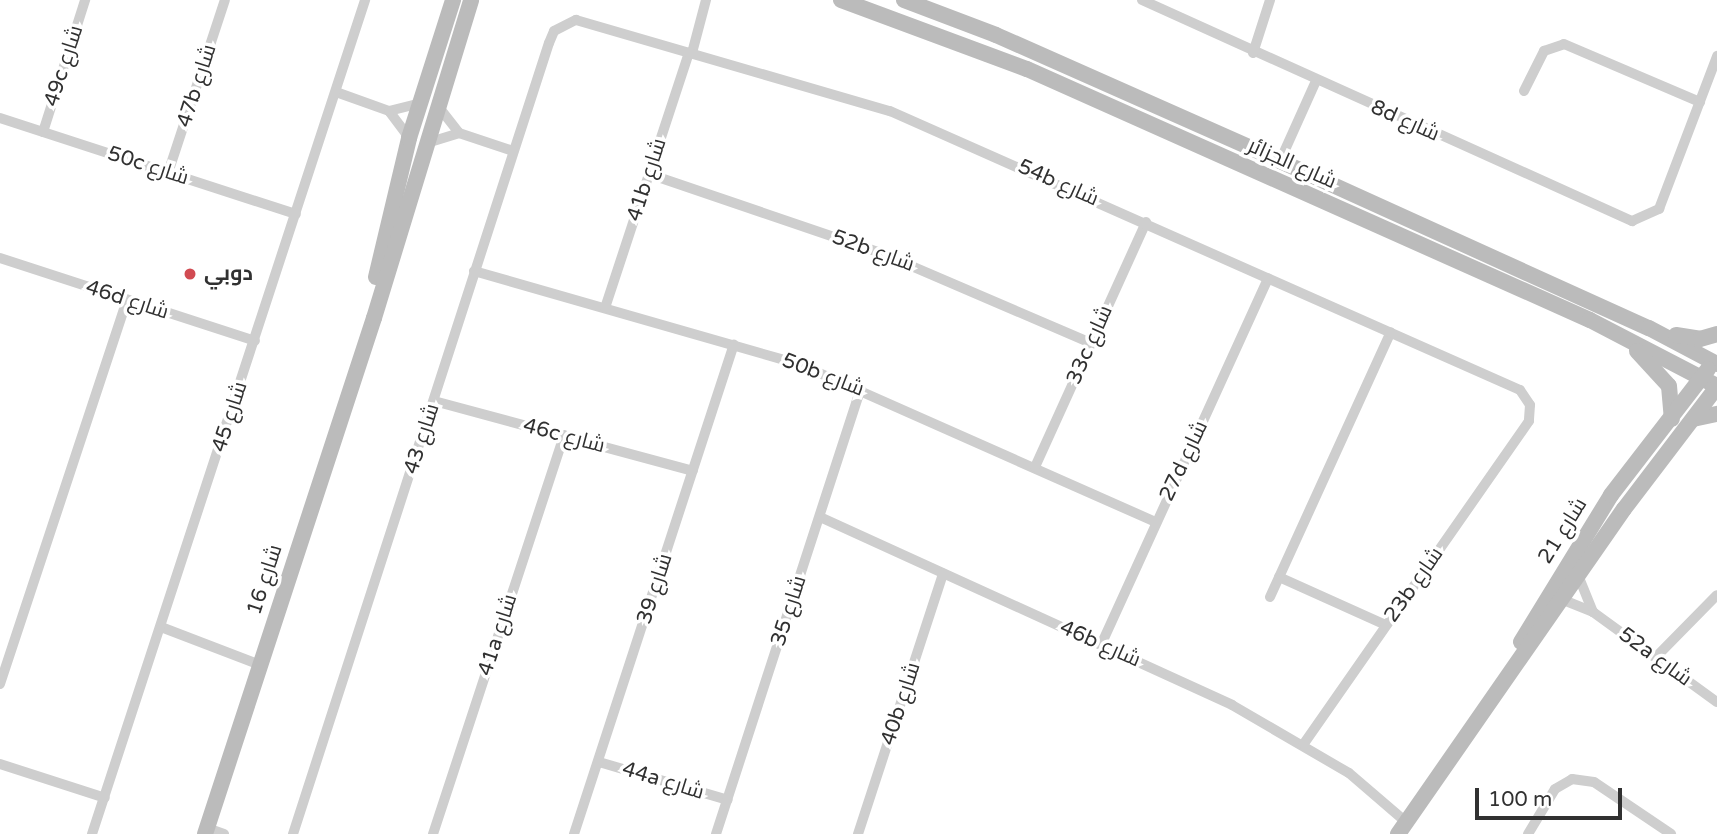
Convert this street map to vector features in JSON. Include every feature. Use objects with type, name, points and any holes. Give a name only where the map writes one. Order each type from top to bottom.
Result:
[{"type":"street","name":"49c شارع","points":[[43,132],[85,0]]},
{"type":"street","name":"47b شارع","points":[[168,173],[225,0]]},
{"type":"street","name":"شارع 45","points":[[92,834],[365,0]]},
{"type":"street","name":"شارع 16","points":[[365,338],[409,138],[453,0]]},
{"type":"street","name":"شارع 16","points":[[206,831],[471,0]]},
{"type":"street","name":"41b شارع","points":[[605,308],[706,0]]},
{"type":"street","name":"شارع الجزائر","points":[[841,0],[1027,69],[1632,342],[1712,384]]},
{"type":"street","name":"شارع الجزائر","points":[[904,0],[996,35],[1716,360]]},
{"type":"street","name":"8d شارع","points":[[1142,0],[1253,53],[1632,221],[1652,217],[1664,200],[1700,102]]},
{"type":"street","points":[[1253,53],[1270,0]]},
{"type":"street","name":"54b شارع","points":[[549,43],[554,31],[576,20],[890,111],[1146,222],[1520,390],[1530,405],[1524,427]]},
{"type":"street","name":"شارع 43","points":[[293,834],[549,43]]},
{"type":"street","points":[[1524,90],[1544,51],[1564,44],[1700,102],[1717,56]]},
{"type":"street","points":[[1280,161],[1316,81]]},
{"type":"street","points":[[336,92],[389,111],[409,138]]},
{"type":"street","points":[[389,111],[420,103]]},
{"type":"street","points":[[438,106],[459,133],[513,151]]},
{"type":"street","name":"50c شارع","points":[[0,118],[296,214]]},
{"type":"street","points":[[427,143],[459,133]]},
{"type":"street","name":"52b شارع","points":[[649,174],[881,253],[1091,343]]},
{"type":"street","name":"33c شارع","points":[[1035,467],[1146,222]]},
{"type":"street","name":"46d شارع","points":[[0,258],[255,341]]},
{"type":"street","name":"50b شارع","points":[[474,271],[734,344],[861,388],[1156,522]]},
{"type":"street","name":"27d شارع","points":[[1101,645],[1268,278]]},
{"type":"street","points":[[0,681],[127,300]]},
{"type":"street","points":[[1649,328],[1693,339],[1717,334]]},
{"type":"street","points":[[1270,597],[1391,332]]},
{"type":"street","points":[[1632,342],[1669,386],[1672,419]]},
{"type":"street","name":"شارع 39","points":[[574,834],[734,344]]},
{"type":"street","points":[[1712,384],[1716,360]]},
{"type":"street","name":"شارع 21","points":[[1478,720],[1573,555],[1611,495],[1672,419],[1712,384]]},
{"type":"street","name":"شارع 21","points":[[1405,824],[1561,598],[1693,419],[1712,384]]},
{"type":"street","name":"شارع 35","points":[[716,834],[861,388]]},
{"type":"street","name":"46c شارع","points":[[434,401],[693,471]]},
{"type":"street","points":[[1693,419],[1717,414]]},
{"type":"street","name":"23b شارع","points":[[1304,744],[1524,427]]},
{"type":"street","name":"41a شارع","points":[[433,834],[564,435]]},
{"type":"street","name":"46b شارع","points":[[820,517],[1101,645],[1304,744],[1370,789],[1405,824]]},
{"type":"street","points":[[1561,598],[1558,589],[1573,555]]},
{"type":"street","name":"40b شارع","points":[[858,834],[943,574]]},
{"type":"street","points":[[1578,575],[1593,612]]},
{"type":"street","points":[[1279,577],[1386,625]]},
{"type":"street","points":[[1655,659],[1717,595]]},
{"type":"street","name":"52a شارع","points":[[1561,598],[1593,612],[1717,702]]},
{"type":"street","points":[[161,627],[261,661]]},
{"type":"street","name":"44a شارع","points":[[599,762],[727,800]]},
{"type":"street","points":[[0,764],[105,798]]},
{"type":"street","points":[[1528,834],[1555,789],[1572,779],[1594,782],[1671,834]]},
{"type":"street","points":[[206,831],[224,834]]},
{"type":"place","name":"دوبي","points":[[190,274]]}]
